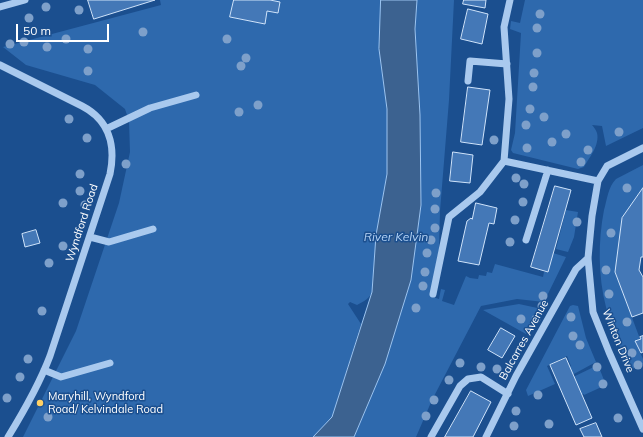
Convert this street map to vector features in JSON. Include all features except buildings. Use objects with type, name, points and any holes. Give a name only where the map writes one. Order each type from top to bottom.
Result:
[{"type":"street","points":[[0,8],[25,0]]},
{"type":"street","points":[[433,294],[449,217],[480,192],[504,161],[509,99],[504,27],[510,0]]},
{"type":"street","points":[[468,81],[470,61],[507,64]]},
{"type":"street","name":"Wyndford Road","points":[[0,65],[89,109],[99,117],[106,129],[113,152],[112,166],[90,237],[44,370],[25,409],[8,437]]},
{"type":"street","points":[[106,129],[150,108],[196,95]]},
{"type":"street","points":[[504,161],[598,181],[607,166],[643,148]]},
{"type":"street","points":[[526,240],[548,170]]},
{"type":"street","name":"Winton Drive","points":[[598,181],[592,216],[588,258],[594,312],[609,352],[643,429]]},
{"type":"street","points":[[90,237],[109,242],[153,229]]},
{"type":"street","name":"Balcarres Avenue","points":[[486,437],[576,269],[588,258]]},
{"type":"street","points":[[44,370],[61,377],[110,363]]},
{"type":"street","points":[[431,437],[460,386],[468,379],[480,377],[508,394]]},
{"type":"shaded area","points":[[160,0],[381,0],[379,49],[387,109],[387,174],[376,235],[372,292],[368,298],[357,305],[350,302],[348,304],[361,324],[332,418],[313,437],[23,437],[76,331],[119,203],[130,152],[129,121],[125,109],[95,85],[26,65],[3,47],[161,5]]},
{"type":"shaded area","points":[[417,0],[454,0],[449,100],[440,211],[439,250],[430,296],[439,299],[441,289],[445,290],[442,301],[454,305],[466,276],[478,279],[479,275],[486,276],[487,272],[492,273],[495,264],[543,277],[544,272],[548,272],[553,253],[566,257],[544,302],[517,299],[481,306],[432,400],[416,437],[354,437],[385,364],[411,280],[421,205],[420,115],[415,29]]},
{"type":"shaded area","points":[[525,0],[643,0],[643,128],[606,146],[602,126],[592,125],[598,138],[596,147],[584,167],[578,169],[513,153],[511,150],[515,133],[521,33],[510,29],[511,21],[520,23]]},
{"type":"shaded area","points":[[643,165],[643,191],[623,219],[615,272],[640,339],[635,341],[643,359],[643,364],[630,370],[616,339],[603,295],[600,271],[600,246],[604,210],[609,190],[613,182]]},
{"type":"shaded area","points":[[566,210],[578,212],[574,237],[568,252],[556,249]]},
{"type":"shaded area","points":[[519,304],[542,309],[526,334],[483,310]]},
{"type":"shaded area","points":[[570,306],[578,306],[586,338],[596,362],[572,375],[569,367],[571,366],[567,356],[547,366],[555,384],[528,396],[526,390]]},
{"type":"shaded area","points":[[598,365],[606,385],[581,395],[573,377]]},
{"type":"water","name":"River Kelvin","points":[[381,0],[417,0],[415,29],[420,115],[421,205],[411,280],[385,364],[354,437],[313,437],[332,417],[372,292],[376,235],[387,174],[387,109],[379,49]]},
{"type":"place","name":"Maryhill, Wyndford Road/ Kelvindale Road","points":[[40,403]]}]
